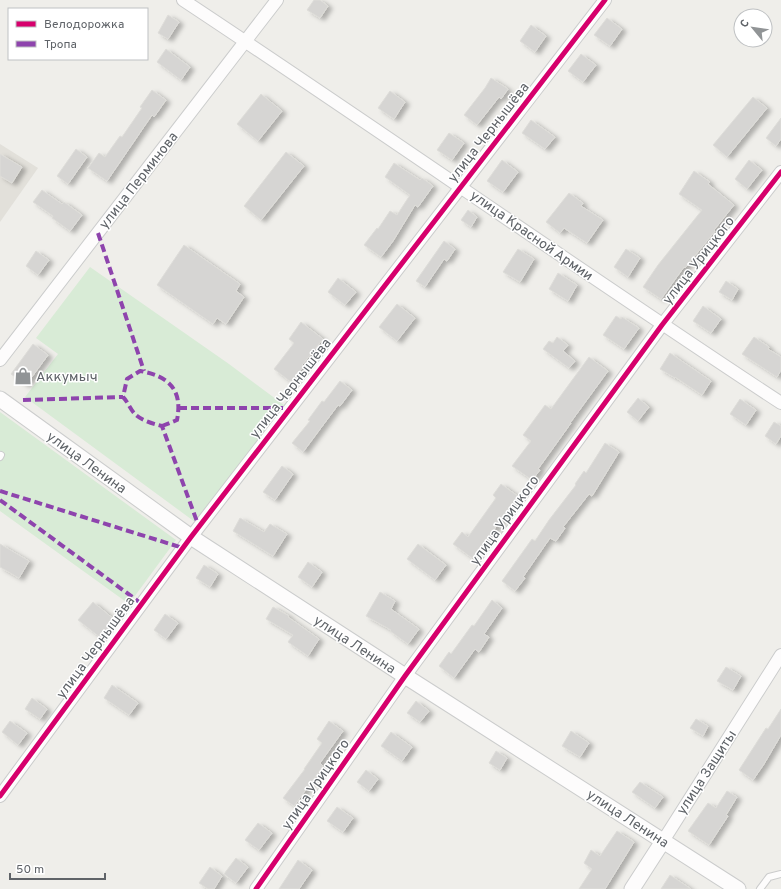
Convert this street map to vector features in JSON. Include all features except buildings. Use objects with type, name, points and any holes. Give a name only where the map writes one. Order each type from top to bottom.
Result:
[{"type":"street","name":"улица Красной Армии","points":[[183,0],[461,186],[662,325],[781,403]]},
{"type":"street","name":"улица Перминова","points":[[0,360],[277,0]]},
{"type":"street","name":"улица Чернышёва","points":[[0,796],[191,537],[605,0]]},
{"type":"street","name":"улица Урицкого","points":[[256,889],[405,676],[662,325],[781,172]]},
{"type":"street","name":"улица Ленина","points":[[0,399],[191,537],[738,889]]},
{"type":"street","name":"улица Защиты","points":[[632,889],[781,655]]},
{"type":"lane","points":[[760,889],[769,877],[781,874]]},
{"type":"shaded area","points":[[0,144],[38,168],[0,222]]},
{"type":"green space","points":[[90,267],[229,364],[284,405],[195,522],[25,397],[58,354],[36,338]]},
{"type":"green space","points":[[0,412],[176,540],[129,604],[0,511]]},
{"type":"marked path","points":[[98,233],[144,371]]},
{"type":"marked path","points":[[162,426],[177,420],[178,400],[176,393],[172,386],[166,381],[150,373],[140,371],[127,379],[123,397],[136,415],[149,422],[162,426],[199,527]]},
{"type":"marked path","points":[[23,400],[123,397]]},
{"type":"marked path","points":[[179,408],[291,408]]},
{"type":"marked path","points":[[0,491],[183,548]]},
{"type":"marked path","points":[[0,500],[142,604]]},
{"type":"cycle path","points":[[0,796],[191,537],[605,0]]},
{"type":"cycle path","points":[[256,889],[405,676],[662,325],[781,172]]},
{"type":"place","name":"Аккумыч","points":[[23,376]]}]
